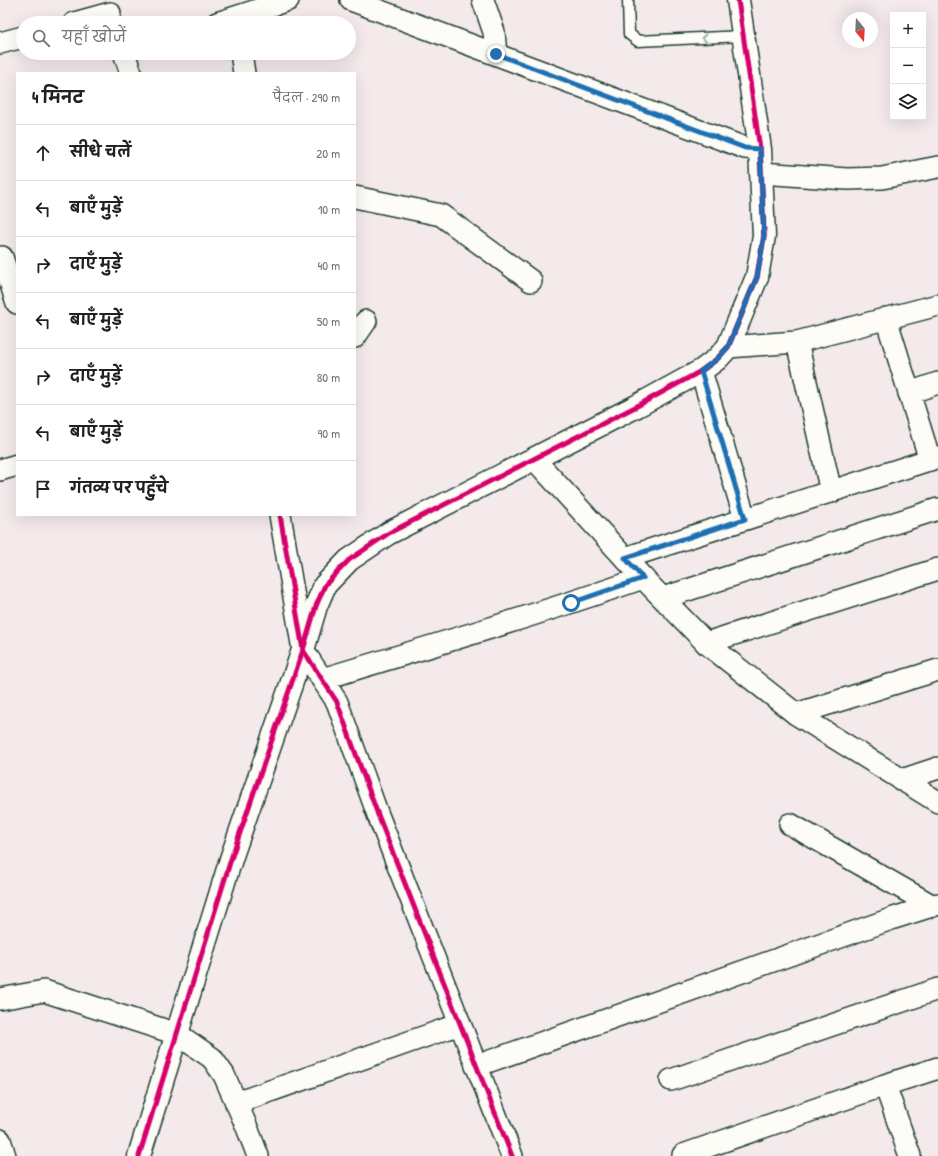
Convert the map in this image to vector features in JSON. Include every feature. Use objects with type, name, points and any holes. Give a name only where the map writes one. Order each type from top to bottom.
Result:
[{"type":"street","points":[[244,16],[288,0]]},
{"type":"street","points":[[351,0],[745,148],[760,149]]},
{"type":"street","points":[[483,0],[494,32],[496,54]]},
{"type":"street","points":[[139,1156],[232,856],[303,650],[316,606],[326,585],[349,560],[389,533],[637,406],[701,371],[717,359],[728,347],[757,277],[764,236],[760,149],[738,0]]},
{"type":"street","points":[[97,16],[110,12]]},
{"type":"street","points":[[0,43],[16,39]]},
{"type":"street","points":[[126,60],[131,72]]},
{"type":"street","points":[[242,60],[244,72]]},
{"type":"street","points":[[761,173],[848,179],[882,178],[938,167]]},
{"type":"street","points":[[356,196],[441,215],[531,280]]},
{"type":"street","points":[[6,256],[16,299]]},
{"type":"street","points":[[728,347],[797,342],[938,305]]},
{"type":"street","points":[[625,558],[934,459],[909,393],[886,318]]},
{"type":"street","points":[[797,342],[831,492]]},
{"type":"street","points":[[701,371],[745,519]]},
{"type":"street","points":[[909,393],[938,383]]},
{"type":"street","points":[[534,459],[643,578],[706,643],[796,714],[938,802]]},
{"type":"street","points":[[0,470],[16,465]]},
{"type":"street","points":[[662,598],[938,509]]},
{"type":"street","points":[[280,516],[303,650],[337,702],[378,815],[512,1156]]},
{"type":"street","points":[[706,643],[938,569]]},
{"type":"street","points":[[322,679],[495,627],[643,578]]},
{"type":"street","points":[[796,714],[938,670]]},
{"type":"street","points":[[902,780],[938,768]]},
{"type":"street","points":[[790,824],[935,905]]},
{"type":"street","points":[[476,1066],[886,920],[935,905]]},
{"type":"street","points":[[671,1080],[938,989]]},
{"type":"street","points":[[0,999],[44,991],[177,1034],[212,1058],[224,1075],[258,1156]]},
{"type":"street","points":[[236,1103],[460,1024]]},
{"type":"street","points":[[683,1155],[938,1068]]},
{"type":"street","points":[[885,1085],[910,1156]]},
{"type":"street","points":[[0,1140],[5,1156]]},
{"type":"lane","points":[[628,0],[629,34],[638,41],[743,36]]},
{"type":"cycle path","points":[[139,1156],[232,856],[303,650],[316,606],[325,585],[349,560],[389,533],[637,406],[701,371],[717,359],[728,347],[757,277],[764,236],[760,149],[738,0]]},
{"type":"cycle path","points":[[280,516],[303,650],[337,702],[378,815],[512,1156]]},
{"type":"route","points":[[496,54],[745,148],[760,149],[764,236],[757,277],[728,347],[717,359],[701,371],[745,519],[625,558],[643,578],[571,603]]}]
